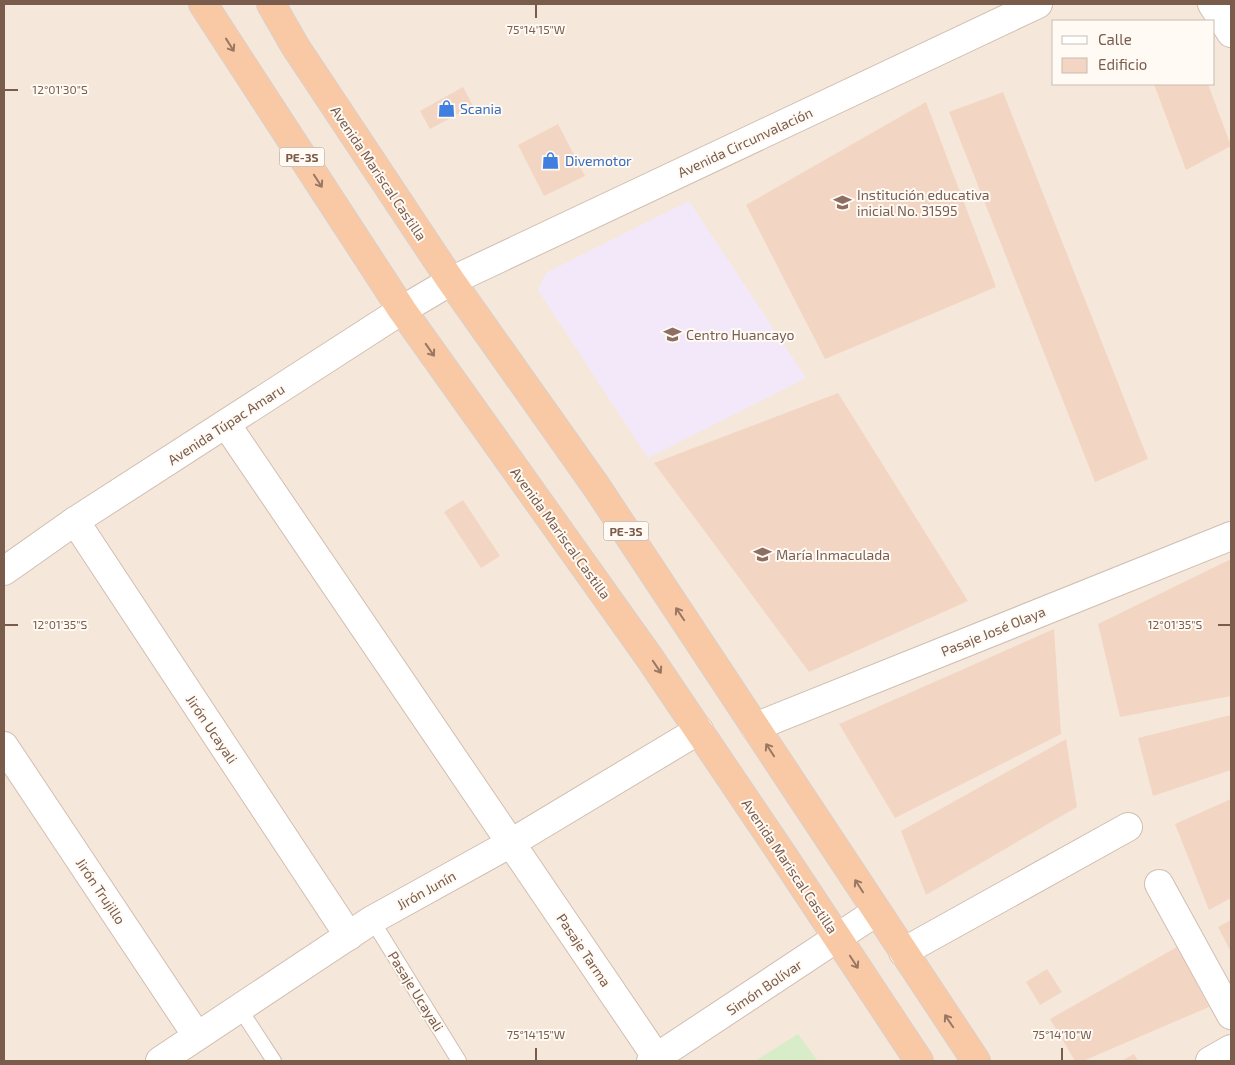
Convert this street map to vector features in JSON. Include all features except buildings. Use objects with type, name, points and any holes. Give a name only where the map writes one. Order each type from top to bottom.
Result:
[{"type":"highway","name":"Avenida Mariscal Castilla","points":[[203,4],[402,310],[649,657],[838,937],[919,1061]]},
{"type":"highway","name":"Avenida Mariscal Castilla","points":[[271,4],[295,46],[452,281],[596,486],[976,1061]]},
{"type":"street","name":"Avenida Circunvalación","points":[[452,281],[1038,4]]},
{"type":"street","points":[[1212,4],[1231,33]]},
{"type":"street","name":"Avenida Túpac Amaru","points":[[4,571],[75,522],[402,310],[452,281]]},
{"type":"street","name":"Pasaje Tarma","points":[[226,424],[511,843],[654,1059]]},
{"type":"street","name":"Jirón Ucayali","points":[[75,522],[349,936]]},
{"type":"street","name":"Pasaje José Olaya","points":[[755,727],[1231,536]]},
{"type":"street","name":"Jirón Junín","points":[[160,1061],[372,920],[511,843],[699,730]]},
{"type":"street","name":"Jirón Trujillo","points":[[4,746],[198,1036]]},
{"type":"street","points":[[903,952],[1128,827]]},
{"type":"street","points":[[1158,884],[1231,1015]]},
{"type":"street","name":"Simón Bolívar","points":[[654,1059],[876,912]]},
{"type":"street","points":[[1210,1061],[1231,1049]]},
{"type":"lane","name":"Pasaje Ucayali","points":[[372,920],[459,1061]]},
{"type":"lane","points":[[240,1009],[274,1061]]},
{"type":"shaded area","points":[[4,4],[1231,4],[1231,1061],[4,1061]]},
{"type":"shaded area","name":"Centro Huancayo","points":[[689,201],[806,378],[648,458],[538,290],[546,273]]},
{"type":"green space","points":[[798,1034],[818,1061],[755,1061]]},
{"type":"place","name":"Scania","points":[[446,108]]},
{"type":"place","name":"Divemotor","points":[[551,160]]},
{"type":"place","name":"Institución educativa inicial No. 31595","points":[[843,202]]},
{"type":"place","name":"Centro Huancayo","points":[[672,334]]},
{"type":"place","name":"María Inmaculada","points":[[762,554]]}]
